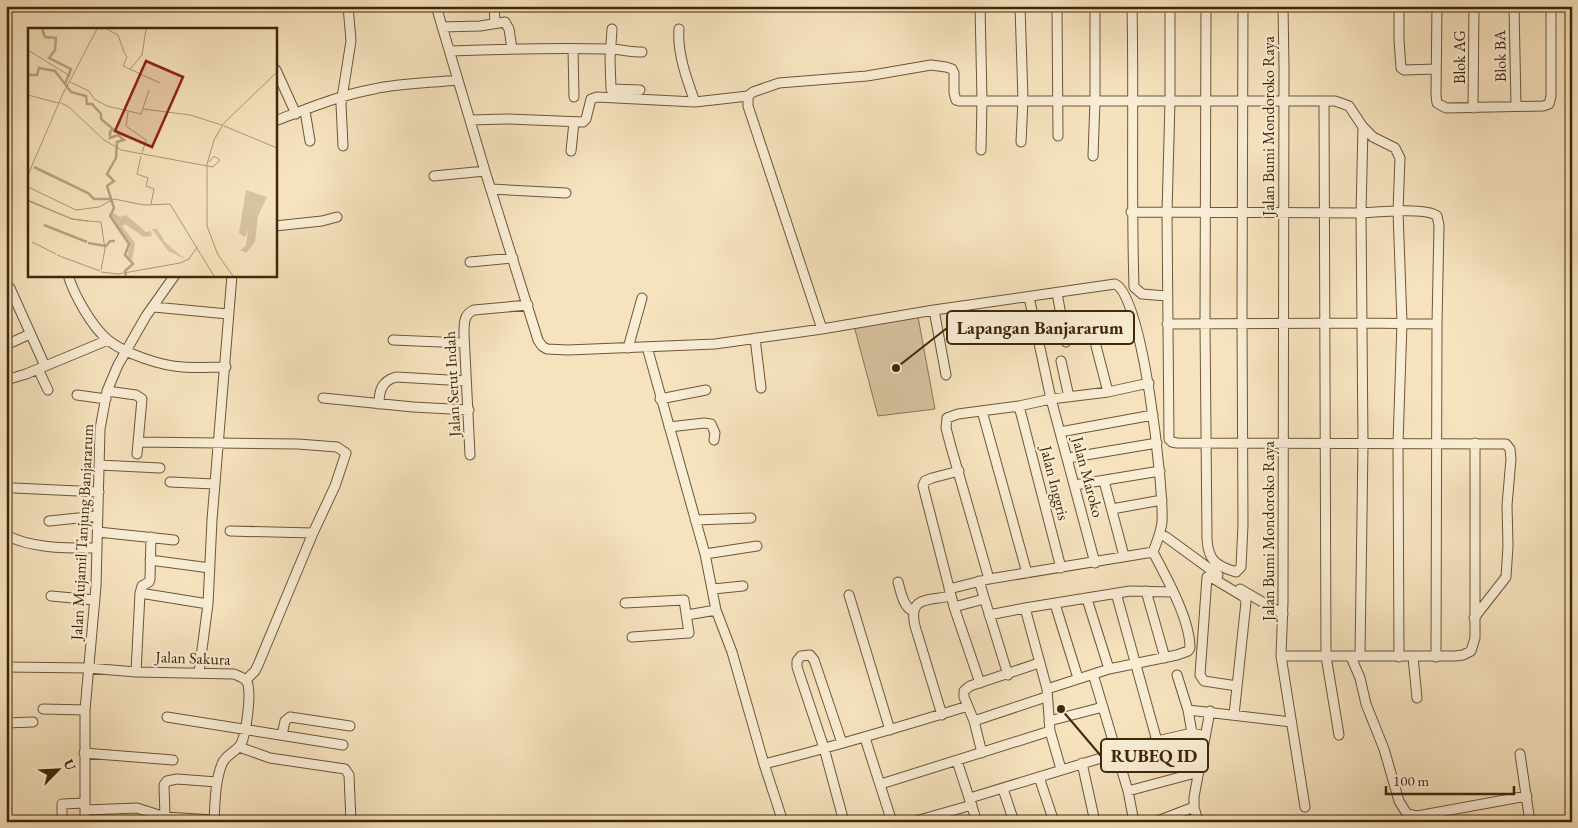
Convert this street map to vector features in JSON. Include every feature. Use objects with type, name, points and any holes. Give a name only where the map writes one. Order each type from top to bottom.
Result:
[{"type":"street","points":[[343,146],[341,104],[351,41],[348,6]]},
{"type":"street","points":[[436,6],[485,171],[539,342],[547,349],[715,344],[822,330],[934,310],[1115,284],[1119,286],[1129,304],[1149,383],[1158,445],[1163,536]]},
{"type":"street","points":[[494,6],[495,22]]},
{"type":"street","points":[[980,6],[982,150]]},
{"type":"street","points":[[1020,6],[1023,100],[1022,142]]},
{"type":"street","points":[[1057,6],[1058,136]]},
{"type":"street","points":[[1093,156],[1095,6]]},
{"type":"street","points":[[1132,6],[1134,101],[1131,212],[1134,287],[1142,294],[1167,296]]},
{"type":"street","points":[[1170,6],[1167,213],[1169,439],[1174,443],[1506,444],[1510,449],[1511,459],[1507,505],[1508,546],[1506,577],[1474,618]]},
{"type":"street","points":[[1206,6],[1205,324],[1208,548],[1213,560],[1236,572],[1241,567],[1243,525],[1243,6]]},
{"type":"street","name":"Jalan Bumi Mondoroko Raya","points":[[1282,6],[1283,614],[1281,656],[1305,807]]},
{"type":"street","points":[[1399,6],[1401,68],[1404,70],[1436,69]]},
{"type":"street","points":[[1437,6],[1436,95],[1439,105],[1446,108],[1545,106],[1550,102],[1551,6]]},
{"type":"street","name":"Blok AG","points":[[1474,6],[1474,108]]},
{"type":"street","name":"Blok BA","points":[[1514,6],[1516,106]]},
{"type":"street","points":[[442,27],[480,26],[495,22],[505,22],[508,27],[512,49]]},
{"type":"street","points":[[612,29],[611,89],[640,90]]},
{"type":"street","points":[[679,29],[679,41],[688,84],[695,102]]},
{"type":"street","points":[[451,52],[512,49],[611,49],[642,52]]},
{"type":"street","points":[[573,49],[574,97]]},
{"type":"street","points":[[470,120],[507,119],[574,122],[586,120],[591,100],[597,97],[695,102],[748,96],[753,92],[780,83],[866,76],[938,65],[950,68],[954,72],[956,100],[1335,101],[1349,106],[1363,127],[1373,137],[1395,148],[1399,155],[1400,163],[1398,211],[1402,323],[1398,443],[1399,657]]},
{"type":"street","points":[[276,70],[300,113],[310,142]]},
{"type":"street","points":[[276,121],[372,89],[394,85],[458,80]]},
{"type":"street","points":[[748,96],[748,106],[822,330]]},
{"type":"street","points":[[1324,101],[1326,213],[1326,656],[1338,735]]},
{"type":"street","points":[[571,150],[574,122]]},
{"type":"street","points":[[1363,127],[1361,213],[1363,444],[1356,657],[1366,704],[1384,749],[1399,801],[1407,814],[1417,816],[1527,796]]},
{"type":"street","points":[[434,176],[485,171]]},
{"type":"street","points":[[491,189],[566,194]]},
{"type":"street","points":[[1131,212],[1361,213],[1398,211],[1432,213],[1438,219],[1436,324],[1436,657]]},
{"type":"street","points":[[276,226],[322,221],[337,217]]},
{"type":"street","points":[[470,262],[513,258]]},
{"type":"street","points":[[68,276],[85,310],[108,340],[126,351],[182,368],[226,367]]},
{"type":"street","name":"Jalan Mujamil Tanjung Banjararum","points":[[85,822],[85,710],[95,600],[100,429],[107,395],[118,365],[146,316],[174,276]]},
{"type":"street","points":[[199,672],[208,604],[218,442],[226,367],[232,276]]},
{"type":"street","points":[[10,288],[30,334],[48,390]]},
{"type":"street","points":[[1056,293],[1066,342]]},
{"type":"street","name":"Jalan Maroko","points":[[1029,297],[1050,399],[1068,458],[1095,562]]},
{"type":"street","points":[[628,348],[642,298]]},
{"type":"street","name":"Jalan Serut Indah","points":[[470,455],[464,343],[465,318],[472,310],[528,305]]},
{"type":"street","points":[[154,307],[228,314]]},
{"type":"street","points":[[934,310],[946,375]]},
{"type":"street","points":[[1167,324],[1436,324]]},
{"type":"street","points":[[6,345],[30,334]]},
{"type":"street","points":[[755,338],[761,388]]},
{"type":"street","points":[[6,380],[26,374],[108,340]]},
{"type":"street","points":[[393,340],[464,343]]},
{"type":"street","points":[[1096,346],[1108,392]]},
{"type":"street","points":[[647,347],[706,554],[716,610],[732,652],[764,764],[783,822]]},
{"type":"street","points":[[1061,361],[1069,397]]},
{"type":"street","points":[[379,404],[379,393],[383,383],[388,379],[396,377],[466,381]]},
{"type":"street","points":[[989,579],[948,436],[946,419],[958,414],[1108,392],[1149,383]]},
{"type":"street","points":[[660,398],[706,390]]},
{"type":"street","points":[[77,395],[136,395],[142,399],[138,454]]},
{"type":"street","points":[[323,398],[469,410]]},
{"type":"street","name":"Jalan Inggris","points":[[1019,406],[1060,568]]},
{"type":"street","points":[[982,411],[1027,574]]},
{"type":"street","points":[[1060,432],[1153,415]]},
{"type":"street","points":[[669,427],[711,424],[715,432],[714,440]]},
{"type":"street","points":[[139,442],[218,442],[321,446],[337,447],[346,453],[335,486],[313,532],[258,665],[246,680]]},
{"type":"street","points":[[1281,656],[1436,657],[1459,656],[1469,653],[1474,642],[1475,443]]},
{"type":"street","points":[[1068,458],[1158,445]]},
{"type":"street","points":[[1153,552],[1163,536],[1164,458],[1158,445]]},
{"type":"street","points":[[99,465],[160,468]]},
{"type":"street","points":[[1075,485],[1160,471]]},
{"type":"street","points":[[959,472],[932,478],[923,485],[954,607],[980,683]]},
{"type":"street","points":[[1104,480],[1124,556]]},
{"type":"street","points":[[170,482],[215,484]]},
{"type":"street","points":[[14,488],[99,492]]},
{"type":"street","points":[[1112,509],[1162,500]]},
{"type":"street","points":[[49,521],[98,516]]},
{"type":"street","points":[[695,520],[752,518]]},
{"type":"street","points":[[230,531],[313,532]]},
{"type":"street","points":[[98,532],[174,540]]},
{"type":"street","points":[[6,536],[36,544],[97,548]]},
{"type":"street","points":[[1163,536],[1210,570],[1283,614]]},
{"type":"street","points":[[136,672],[140,593],[142,586],[149,581],[151,537]]},
{"type":"street","points":[[706,554],[757,546]]},
{"type":"street","points":[[942,715],[915,626],[913,611],[916,605],[989,579],[1153,552]]},
{"type":"street","points":[[974,721],[1047,693],[1078,678],[1186,652],[1190,648],[1186,626],[1153,552]]},
{"type":"street","points":[[150,560],[210,568]]},
{"type":"street","points":[[1234,715],[1237,686],[1245,599],[1228,586],[1209,576],[1207,577],[1200,675],[1204,682],[1237,686]]},
{"type":"street","points":[[898,582],[905,604],[909,610],[913,611]]},
{"type":"street","points":[[979,582],[1008,675]]},
{"type":"street","points":[[713,589],[743,586]]},
{"type":"street","points":[[1146,591],[1165,658]]},
{"type":"street","points":[[989,615],[1116,593],[1172,592]]},
{"type":"street","points":[[140,593],[208,604]]},
{"type":"street","points":[[1116,593],[1137,663],[1157,741]]},
{"type":"street","points":[[849,595],[890,730]]},
{"type":"street","points":[[51,596],[95,600]]},
{"type":"street","points":[[954,607],[984,599]]},
{"type":"street","points":[[1087,599],[1109,669]]},
{"type":"street","points":[[625,603],[684,600],[689,633],[632,637]]},
{"type":"street","points":[[1055,604],[1078,678]]},
{"type":"street","points":[[1025,608],[1047,693],[1050,731],[1061,769]]},
{"type":"street","points":[[687,615],[716,610]]},
{"type":"street","points":[[842,743],[817,667],[812,657],[806,655],[798,659],[797,667],[824,748],[844,822]]},
{"type":"street","points":[[1413,657],[1416,698]]},
{"type":"street","points":[[982,753],[964,691],[970,686],[1008,675],[1039,663]]},
{"type":"street","points":[[6,666],[88,668]]},
{"type":"street","name":"Jalan Sakura","points":[[88,668],[136,672],[234,674],[246,680],[249,693],[245,730],[239,747]]},
{"type":"street","points":[[1093,674],[1128,791],[1134,822]]},
{"type":"street","points":[[1177,675],[1188,710],[1192,732]]},
{"type":"street","points":[[764,764],[865,738],[968,706]]},
{"type":"street","points":[[1049,721],[1103,707]]},
{"type":"street","points":[[44,709],[85,710]]},
{"type":"street","points":[[1188,710],[1210,711],[1290,722]]},
{"type":"street","points":[[1198,822],[1194,807],[1210,711]]},
{"type":"street","points":[[167,717],[343,745]]},
{"type":"street","points":[[282,735],[285,721],[290,717],[350,726]]},
{"type":"street","points":[[6,722],[33,722]]},
{"type":"street","points":[[880,784],[1050,731]]},
{"type":"street","points":[[912,822],[1061,769],[1117,752],[1192,732],[1205,736]]},
{"type":"street","points":[[865,738],[892,822]]},
{"type":"street","points":[[62,814],[62,804],[137,808],[181,820],[214,821],[217,782],[224,759],[239,747],[270,758],[345,769],[349,775],[350,822]]},
{"type":"street","points":[[84,753],[173,760]]},
{"type":"street","points":[[1520,754],[1530,822]]},
{"type":"street","points":[[957,761],[978,822]]},
{"type":"street","points":[[1082,763],[1096,822]]},
{"type":"street","points":[[1128,791],[1199,772]]},
{"type":"street","points":[[1039,777],[1054,822]]},
{"type":"street","points":[[165,817],[164,785],[166,781],[177,778],[217,782]]},
{"type":"street","points":[[1003,789],[1014,822]]},
{"type":"street","points":[[1155,822],[1194,807]]},
{"type":"shaded area","points":[[918,317],[935,409],[878,416],[854,326]]},
{"type":"place","name":"Lapangan Banjararum","points":[[896,368]]},
{"type":"place","name":"RUBEQ ID","points":[[1061,709]]}]
